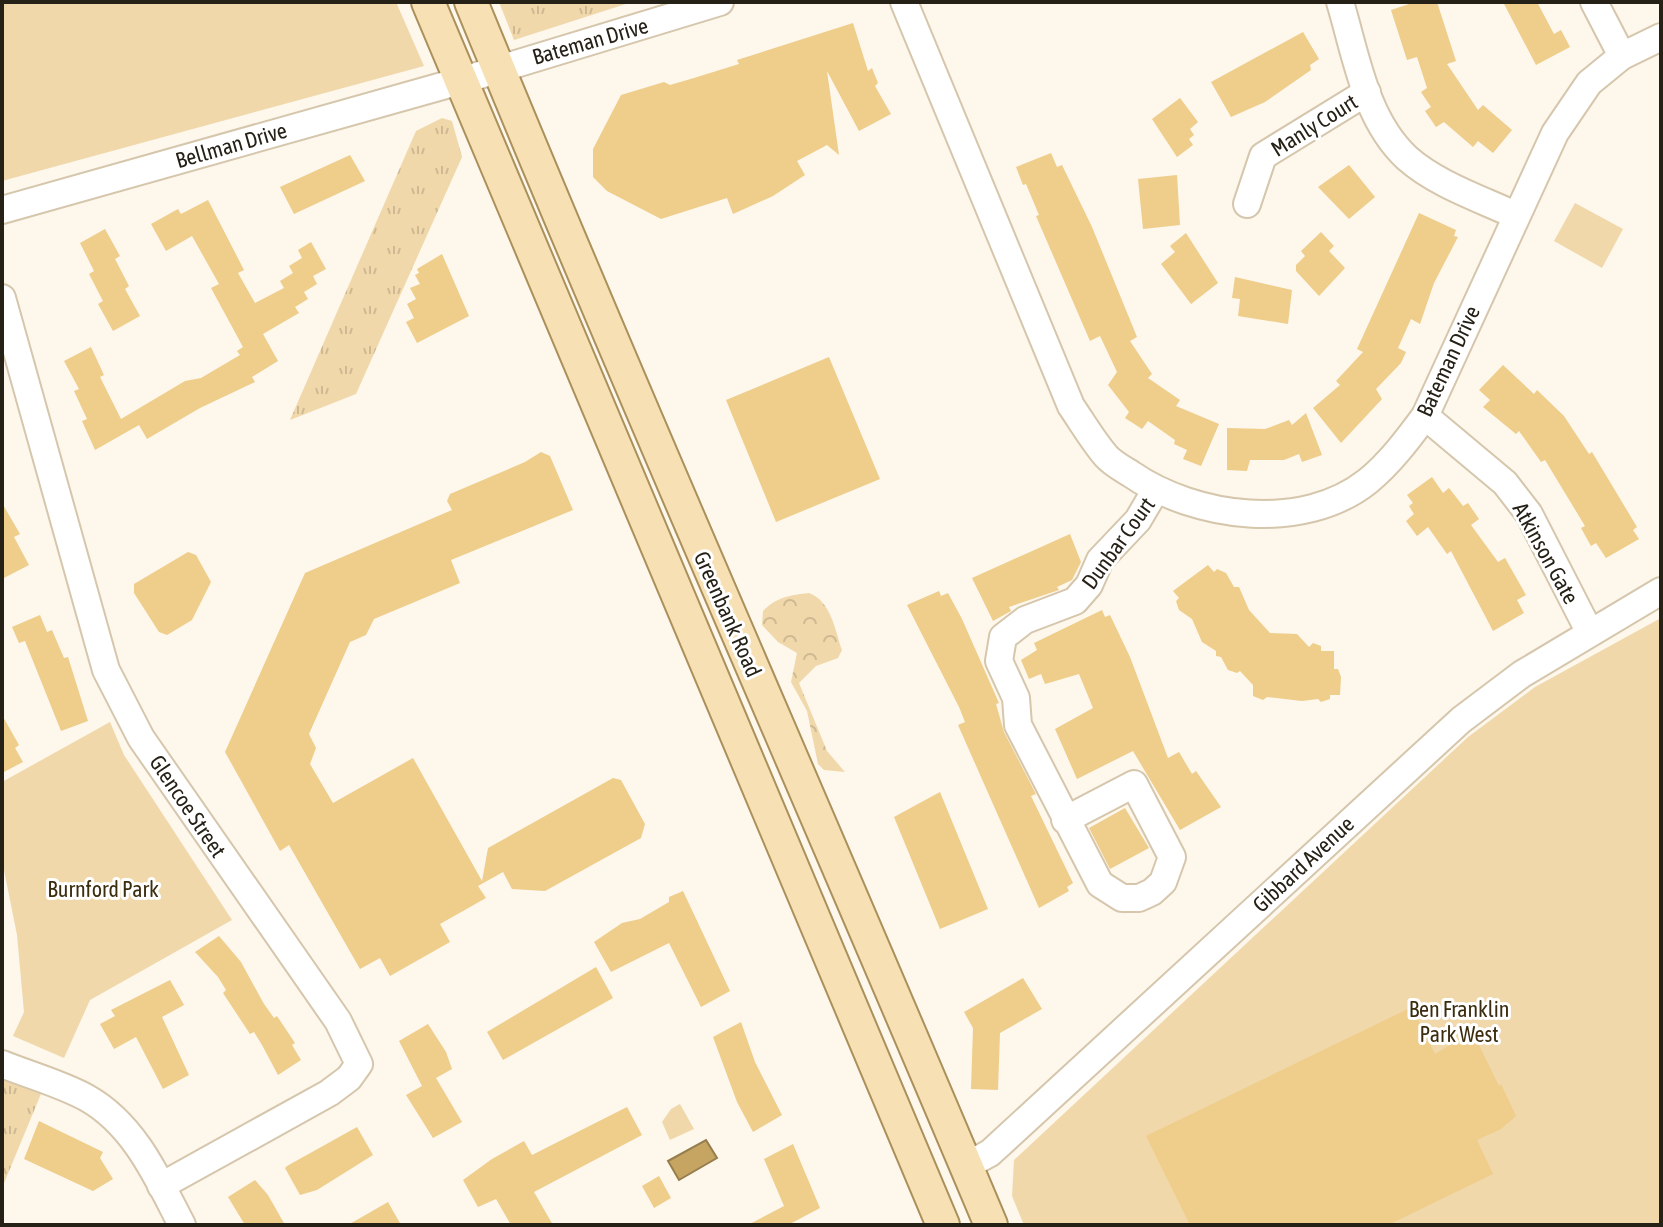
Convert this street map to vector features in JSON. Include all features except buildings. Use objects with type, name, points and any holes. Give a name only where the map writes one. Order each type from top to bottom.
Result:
[{"type":"main road","name":"Greenbank Road","points":[[428,2],[866,1035],[943,1225]]},
{"type":"main road","name":"Greenbank Road","points":[[471,2],[618,347],[703,559],[808,795],[991,1225]]},
{"type":"main road","points":[[866,1035],[900,1015]]},
{"type":"street","name":"Bateman Drive","points":[[460,81],[720,2]]},
{"type":"street","name":"Bateman Drive","points":[[904,2],[1071,406],[1107,458],[1155,491],[1200,507],[1244,514],[1286,512],[1327,501],[1366,482],[1397,452],[1425,416],[1555,133],[1589,83],[1622,56],[1661,37]]},
{"type":"street","points":[[1340,2],[1367,92],[1381,126],[1408,159],[1444,181],[1515,215]]},
{"type":"street","points":[[1594,2],[1622,56]]},
{"type":"street","name":"Bellman Drive","points":[[2,210],[460,81]]},
{"type":"street","name":"Manly Court","points":[[1247,204],[1263,156],[1367,92]]},
{"type":"street","name":"Glencoe Street","points":[[2,298],[106,670],[141,738],[338,1021],[359,1064],[349,1078],[329,1093],[161,1186]]},
{"type":"street","name":"Atkinson Gate","points":[[1425,416],[1505,483],[1529,514],[1589,631]]},
{"type":"street","name":"Dunbar Court","points":[[1065,820],[1134,784],[1172,857],[1163,882],[1139,898],[1111,894],[1086,862],[1065,820],[1018,725],[1016,698],[999,661],[1003,637],[1025,620],[1075,601],[1089,585],[1100,560],[1138,520],[1155,491]]},
{"type":"street","name":"Gibbard Avenue","points":[[966,1166],[990,1153],[1461,720],[1522,674],[1589,631],[1661,591]]},
{"type":"street","points":[[2,1064],[88,1099],[121,1127],[148,1160],[182,1225]]},
{"type":"green space","points":[[2,2],[396,2],[424,66],[2,181]]},
{"type":"green space","points":[[499,2],[632,2],[514,40]]},
{"type":"green space","points":[[442,118],[452,121],[462,157],[356,394],[290,420],[416,131]]},
{"type":"green space","points":[[1575,203],[1623,229],[1602,268],[1554,241]]},
{"type":"green space","points":[[809,593],[827,609],[842,650],[838,658],[816,666],[799,683],[827,751],[845,772],[824,770],[818,764],[807,711],[791,682],[797,653],[778,642],[762,625],[763,611],[773,603]]},
{"type":"green space","name":"Ben Franklin Park West","points":[[1661,618],[1661,1225],[1024,1225],[1012,1196],[1014,1160],[1468,737],[1535,687]]},
{"type":"green space","name":"Burnford Park","points":[[110,722],[124,755],[232,920],[90,1000],[64,1058],[13,1036],[24,1012],[17,935],[2,860],[2,782]]},
{"type":"green space","points":[[2,1073],[43,1089],[2,1188]]},
{"type":"green space","points":[[680,1104],[694,1129],[670,1140],[662,1122],[671,1109]]},
{"type":"shaded area","points":[[706,1140],[717,1158],[679,1180],[668,1161]]}]
